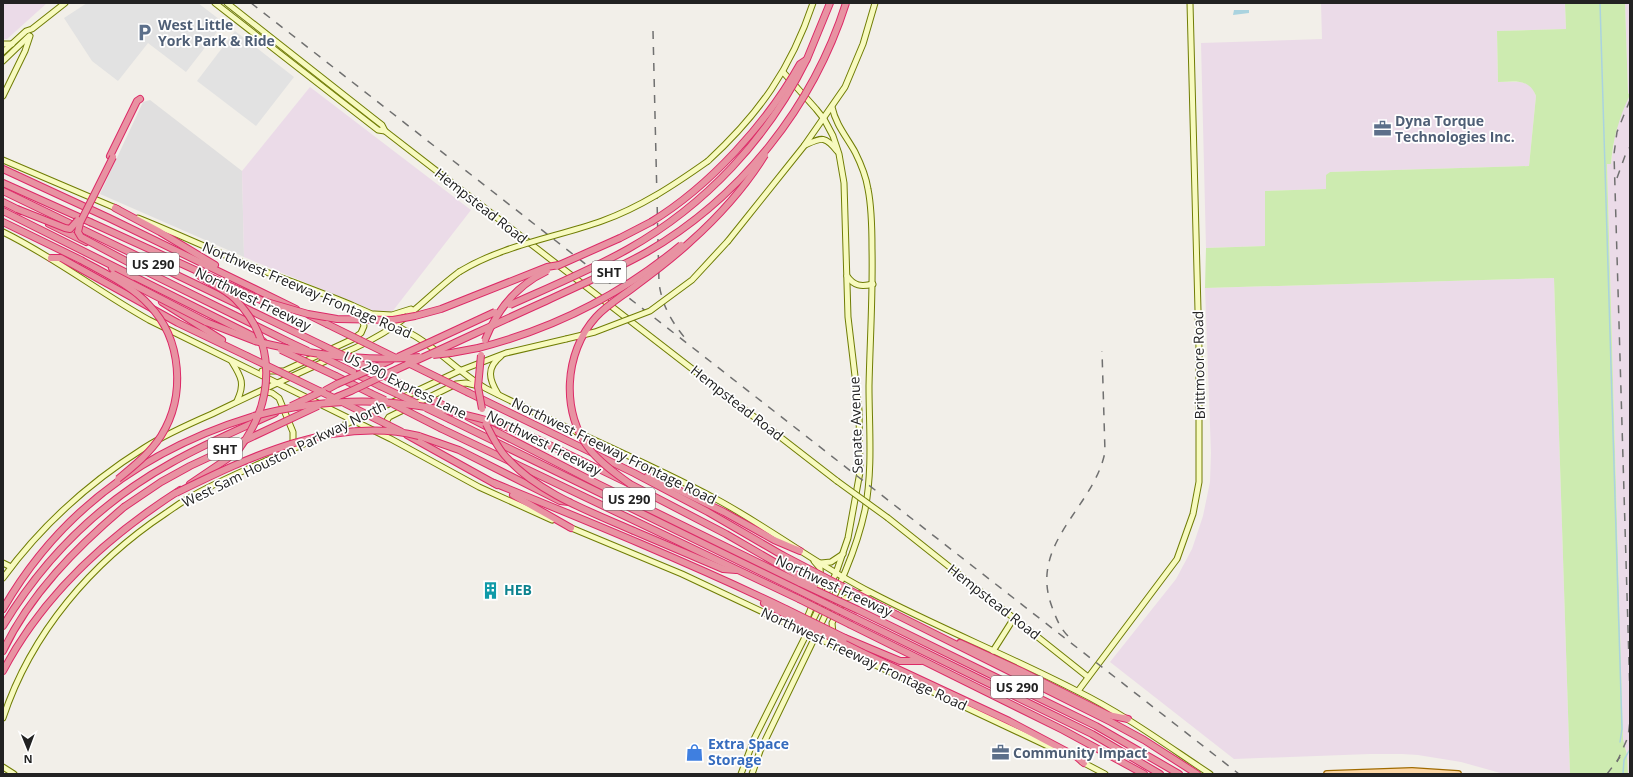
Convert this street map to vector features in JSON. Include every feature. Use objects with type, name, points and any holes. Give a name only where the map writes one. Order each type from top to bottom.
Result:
[{"type":"highway","name":"SHT","points":[[3,626],[26,591],[56,555],[89,522],[120,496],[157,471],[192,452],[594,266],[648,237],[693,205],[740,159],[767,126],[783,103],[808,59],[830,3]]},
{"type":"highway","name":"SHT","points":[[3,651],[13,629],[43,588],[73,553],[124,507],[160,482],[222,450],[613,270],[647,251],[691,222],[723,195],[777,138],[797,107],[822,63],[846,3]]},
{"type":"highway","points":[[740,570],[723,569],[634,531],[573,503],[535,483],[522,474],[506,458],[496,445],[486,424],[478,387],[480,363],[483,348],[491,326],[499,312],[514,294],[538,275],[638,229],[664,214],[682,200],[723,164],[747,138],[777,100],[800,64],[808,59]]},
{"type":"highway","points":[[18,209],[70,229],[77,221],[111,156],[139,102],[140,99],[137,101],[111,156],[80,223],[78,232],[81,237],[141,269]]},
{"type":"highway","points":[[630,484],[603,464],[590,450],[581,436],[575,421],[571,404],[571,370],[575,354],[588,328],[600,312],[674,257],[711,222],[752,175],[777,138]]},
{"type":"highway","points":[[3,169],[260,291],[634,473],[708,512],[782,555],[918,626],[1111,722],[1144,740],[1197,774]]},
{"type":"highway","points":[[3,183],[263,301],[308,314],[337,319],[372,321],[400,319],[441,309],[547,267],[559,265]]},
{"type":"highway","name":"Northwest Freeway","points":[[3,191],[303,336],[460,413],[598,484],[801,580],[818,591],[1096,726],[1176,772]]},
{"type":"highway","points":[[3,222],[107,271],[206,322],[232,333],[255,341],[313,354],[375,359],[418,357],[456,352],[503,341],[542,328],[575,314],[618,291],[662,261],[730,201]]},
{"type":"highway","name":"US 290 Express Lane","points":[[3,202],[1092,734],[1158,772]]},
{"type":"highway","points":[[115,208],[160,232],[260,291]]},
{"type":"highway","name":"Northwest Freeway","points":[[3,211],[442,428],[793,596],[1077,737],[1142,773]]},
{"type":"highway","points":[[97,257],[198,326],[223,341],[309,386],[382,421],[494,483],[571,528]]},
{"type":"highway","points":[[52,258],[61,258],[178,323],[248,355]]},
{"type":"highway","points":[[3,609],[12,593],[45,549],[69,522],[148,453],[162,435],[174,406],[178,377],[172,344],[165,327],[150,306],[127,287],[81,260]]},
{"type":"highway","points":[[3,672],[24,637],[45,607],[70,579],[137,520],[176,492],[227,459],[239,449],[250,434],[258,416],[264,398],[267,380],[266,358],[260,337],[244,309],[223,289],[199,276],[177,261]]},
{"type":"highway","points":[[118,479],[171,449],[207,432],[231,423],[270,412],[337,402],[379,402],[419,405],[454,411],[493,422],[537,439],[630,484],[726,534],[801,580]]},
{"type":"highway","points":[[176,492],[248,458],[275,448],[309,439],[364,431],[413,435],[435,441],[459,450],[560,501],[573,503]]},
{"type":"highway","points":[[634,473],[656,480],[724,512],[774,540],[800,551]]},
{"type":"highway","points":[[494,483],[611,530],[693,566],[784,611],[863,653],[1009,721],[1077,757],[1084,763]]},
{"type":"highway","points":[[784,611],[900,661],[922,660]]},
{"type":"highway","points":[[918,626],[935,631],[1021,671],[1108,715],[1128,719]]},
{"type":"main road","points":[[3,52],[26,31],[32,30],[65,3]]},
{"type":"main road","name":"Hempstead Road","points":[[215,3],[378,130],[385,131]]},
{"type":"main road","name":"Hempstead Road","points":[[227,3],[382,125],[385,131],[837,481],[888,518],[1088,677]]},
{"type":"main road","points":[[3,578],[51,522],[77,498],[107,474],[146,447],[259,391],[358,347],[395,325],[418,307],[440,286],[459,272],[488,256],[624,212],[669,188],[708,161],[750,119],[783,72],[802,34],[813,3]]},
{"type":"main road","name":"West Sam Houston Parkway North","points":[[3,718],[20,677],[48,629],[76,591],[114,552],[193,495],[354,421],[459,370],[506,353],[596,332],[650,311],[692,280],[728,241],[824,119],[845,87],[854,68],[875,3]]},
{"type":"main road","name":"Brittmoore Road","points":[[1078,691],[1177,559],[1193,514],[1199,482],[1199,349],[1190,3]]},
{"type":"main road","points":[[3,96],[25,51],[32,30]]},
{"type":"main road","points":[[3,61],[30,36]]},
{"type":"main road","points":[[3,44],[12,44]]},
{"type":"main road","name":"Senate Avenue","points":[[741,774],[754,739],[836,573],[848,538],[860,466],[859,410],[848,317],[844,183],[839,154],[833,136],[824,119],[816,108],[783,72]]},
{"type":"main road","name":"Senate Avenue","points":[[752,774],[760,751],[844,578],[862,524],[869,481],[872,213],[863,171],[855,152],[835,119],[832,106]]},
{"type":"main road","points":[[804,146],[824,139],[829,141],[839,154]]},
{"type":"main road","name":"Northwest Freeway Frontage Road","points":[[3,160],[256,268],[352,306],[395,325],[426,343],[459,370],[485,388],[715,499],[753,520],[800,551],[870,592],[932,623],[1078,691],[1128,719],[1210,774]]},
{"type":"main road","name":"Northwest Freeway Frontage Road","points":[[3,232],[52,258],[124,306],[149,320],[391,439],[479,486],[522,507],[682,574],[1105,774]]},
{"type":"main road","points":[[847,275],[851,281],[858,286],[872,284]]},
{"type":"main road","points":[[253,371],[274,372],[284,370],[353,339],[361,333],[364,326],[361,315],[352,306]]},
{"type":"main road","points":[[367,313],[392,315],[403,313],[418,307]]},
{"type":"main road","points":[[499,395],[491,383],[490,374],[493,363],[506,353]]},
{"type":"main road","points":[[232,361],[242,380],[241,393],[237,402]]},
{"type":"main road","points":[[391,439],[385,429],[385,423],[389,417],[456,384],[466,383],[485,388]]},
{"type":"main road","points":[[259,391],[272,393],[279,398],[293,432],[292,441],[287,452]]},
{"type":"main road","points":[[821,563],[831,562],[843,554]]},
{"type":"main road","points":[[784,622],[799,621],[807,618],[821,584],[820,568],[811,557]]},
{"type":"main road","points":[[3,563],[11,567]]},
{"type":"main road","points":[[845,651],[833,634],[832,623],[846,597],[870,592]]},
{"type":"main road","points":[[993,651],[1014,618]]},
{"type":"main road","points":[[3,766],[14,774]]},
{"type":"main road","points":[[1327,774],[1412,771],[1458,774]]},
{"type":"shaded area","points":[[3,3],[47,3],[7,39],[3,39]]},
{"type":"shaded area","name":"West Little York Park & Ride","points":[[87,3],[198,3],[224,23],[186,72],[148,43],[118,81],[92,61],[64,18]]},
{"type":"shaded area","points":[[1321,3],[1565,3],[1566,29],[1497,31],[1498,82],[1520,82],[1528,84],[1533,89],[1536,96],[1529,166],[1330,172],[1326,176],[1326,189],[1265,191],[1265,246],[1206,248],[1201,43],[1322,39]]},
{"type":"shaded area","points":[[1625,3],[1630,3],[1630,94],[1628,93]]},
{"type":"shaded area","name":"West Little York Park & Ride","points":[[235,31],[294,77],[256,126],[197,81]]},
{"type":"shaded area","points":[[310,87],[471,210],[392,312],[379,313],[244,257],[242,171]]},
{"type":"shaded area","points":[[1630,95],[1630,774],[1628,774],[1627,755],[1623,739],[1607,164],[1611,164],[1616,128],[1621,112]]},
{"type":"shaded area","points":[[150,100],[242,171],[244,257],[100,194],[143,102]]},
{"type":"shaded area","points":[[1554,278],[1570,774],[1504,774],[1461,762],[1402,754],[1234,759],[1110,662],[1176,579],[1192,549],[1203,516],[1210,482],[1211,453],[1205,288]]},
{"type":"green space","points":[[1565,3],[1625,3],[1628,93],[1630,95],[1617,128],[1611,164],[1607,164],[1623,739],[1627,755],[1628,774],[1570,774],[1554,278],[1205,288],[1206,248],[1265,246],[1265,191],[1326,189],[1326,175],[1330,172],[1529,166],[1536,96],[1530,86],[1521,82],[1498,82],[1497,31],[1566,29]]},
{"type":"water","points":[[1234,10],[1249,10],[1249,13],[1233,15]]},
{"type":"waterway","points":[[1600,3],[1622,729],[1620,742]]},
{"type":"waterway","points":[[1623,774],[1624,760],[1630,749]]},
{"type":"railway","points":[[251,3],[1239,774]]},
{"type":"railway","points":[[653,31],[659,283],[665,306],[675,325],[685,338]]},
{"type":"railway","points":[[1630,100],[1617,132],[1614,154],[1630,696]]},
{"type":"railway","points":[[1617,178],[1626,153],[1630,147]]},
{"type":"railway","points":[[1068,636],[1060,626],[1052,607],[1047,584],[1049,564],[1055,545],[1065,526],[1089,491],[1099,472],[1105,452],[1102,351]]},
{"type":"railway","points":[[1617,762],[1628,737],[1630,721]]},
{"type":"railway","points":[[1607,774],[1620,757]]},
{"type":"place","name":"West Little York Park & Ride","points":[[145,33]]},
{"type":"place","name":"Dyna Torque Technologies Inc.","points":[[1382,129]]},
{"type":"place","name":"HEB","points":[[491,590]]},
{"type":"place","name":"Extra Space Storage","points":[[695,752]]},
{"type":"place","name":"Community Impact","points":[[1000,753]]}]
